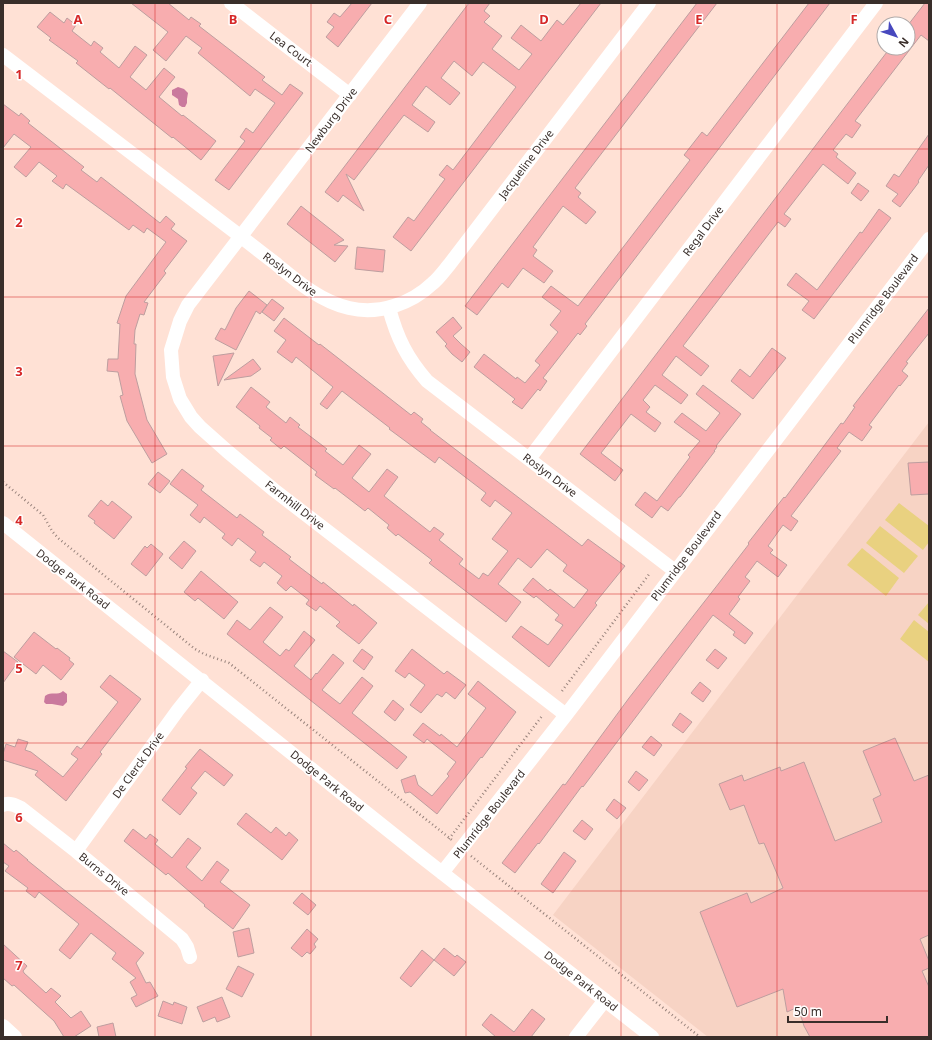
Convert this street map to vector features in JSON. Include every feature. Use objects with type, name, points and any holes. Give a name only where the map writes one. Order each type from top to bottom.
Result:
[{"type":"street","name":"Lea Court","points":[[231,3],[350,94]]},
{"type":"street","name":"Newburg Drive","points":[[241,237],[420,3]]},
{"type":"street","name":"Jacqueline Drive","points":[[388,308],[404,303],[416,296],[433,283],[449,265],[649,3]]},
{"type":"street","name":"Regal Drive","points":[[529,459],[876,3]]},
{"type":"street","name":"Roslyn Drive","points":[[3,55],[308,290],[321,298],[350,308],[367,310],[388,308],[397,335],[404,350],[417,370],[427,381],[675,571]]},
{"type":"street","name":"Farmhill Drive","points":[[241,237],[188,305],[175,335],[171,350],[173,377],[176,390],[184,408],[200,427],[274,490],[566,714]]},
{"type":"street","name":"Plumridge Boulevard","points":[[442,873],[566,714],[929,239]]},
{"type":"street","name":"Dodge Park Road","points":[[3,523],[202,680],[442,873],[652,1037]]},
{"type":"street","name":"De Clerck Drive","points":[[76,851],[178,710],[202,680]]},
{"type":"street","name":"Burns Drive","points":[[5,804],[14,804],[21,808],[76,851],[182,939],[187,947],[190,957]]},
{"type":"street","points":[[576,1037],[605,1000]]},
{"type":"street","points":[[3,1026],[15,1037]]},
{"type":"path","points":[[3,482],[43,515],[52,531],[58,538],[195,649],[229,663],[454,842]]},
{"type":"path","points":[[562,691],[650,573]]},
{"type":"path","points":[[450,838],[542,716]]},
{"type":"path","points":[[469,854],[700,1037]]},
{"type":"shaded area","points":[[178,87],[184,89],[188,93],[185,107],[179,105],[178,99],[172,95],[172,90]]},
{"type":"shaded area","points":[[929,422],[929,1037],[708,1037],[553,915]]},
{"type":"shaded area","points":[[899,503],[929,526],[929,542],[923,550],[885,520]]},
{"type":"shaded area","points":[[880,526],[918,556],[904,573],[866,543]]},
{"type":"shaded area","points":[[862,548],[899,578],[886,596],[847,565]]},
{"type":"shaded area","points":[[929,602],[929,624],[918,615]]},
{"type":"shaded area","points":[[914,620],[929,632],[929,662],[900,639]]},
{"type":"shaded area","points":[[63,691],[67,694],[67,702],[63,706],[46,704],[44,702],[45,696]]},
{"type":"building","points":[[131,3],[168,3],[189,20],[191,17],[201,24],[199,26],[265,77],[262,80],[282,95],[290,84],[303,93],[229,190],[215,180],[245,141],[240,137],[246,128],[253,133],[275,103],[255,89],[250,96],[198,53],[202,48],[186,36],[166,61],[153,50],[168,32]]},
{"type":"building","points":[[352,3],[372,3],[338,47],[326,37],[334,27],[327,22],[334,13],[340,17]]},
{"type":"building","points":[[469,3],[490,3],[484,11],[490,16],[484,22],[502,36],[492,49],[519,70],[532,54],[511,38],[521,25],[541,41],[557,20],[563,25],[581,3],[601,3],[411,251],[393,237],[408,217],[414,221],[445,179],[439,175],[447,165],[453,170],[516,87],[483,62],[472,76],[454,61],[441,78],[460,93],[450,105],[426,86],[412,105],[435,122],[428,132],[404,115],[354,180],[346,174],[364,211],[343,195],[338,202],[325,192]]},
{"type":"building","points":[[697,3],[717,3],[575,188],[581,193],[578,197],[596,212],[586,224],[563,206],[533,247],[537,250],[533,256],[553,271],[544,283],[523,268],[508,288],[502,283],[477,315],[465,306]]},
{"type":"building","points":[[809,3],[830,3],[585,324],[587,326],[580,335],[578,333],[543,378],[547,381],[540,391],[538,389],[522,409],[512,402],[515,399],[474,367],[484,354],[516,379],[517,377],[525,383],[540,365],[535,361],[558,332],[550,325],[561,311],[542,297],[551,286],[578,306],[690,160],[684,155],[702,132],[707,136]]},
{"type":"building","points":[[925,3],[929,3],[929,41],[921,35],[916,42],[915,16]]},
{"type":"building","points":[[50,12],[64,23],[67,18],[76,25],[72,31],[91,46],[94,41],[103,48],[100,52],[119,68],[135,46],[147,55],[130,77],[146,90],[164,68],[175,77],[159,97],[216,141],[201,160],[76,63],[78,61],[49,40],[51,38],[37,27]]},
{"type":"building","points":[[884,56],[905,56],[855,121],[861,125],[852,138],[846,134],[833,150],[838,154],[836,157],[856,173],[848,184],[823,164],[784,214],[791,219],[785,227],[778,222],[683,346],[709,366],[701,376],[676,356],[662,375],[688,395],[681,404],[655,385],[643,400],[650,407],[646,412],[661,423],[655,432],[631,414],[601,453],[623,470],[615,481],[580,454]]},
{"type":"building","points":[[3,104],[19,116],[21,113],[30,121],[28,123],[84,167],[81,170],[97,182],[101,177],[160,223],[166,216],[175,224],[171,229],[187,241],[164,271],[166,273],[144,302],[148,303],[144,315],[140,314],[135,330],[135,374],[147,420],[167,454],[152,463],[127,421],[120,396],[123,395],[118,372],[107,371],[108,359],[118,359],[120,324],[117,323],[126,296],[166,242],[147,228],[144,233],[133,225],[129,230],[66,184],[63,189],[52,181],[57,176],[39,162],[26,177],[14,167],[31,147],[14,134],[3,148]]},
{"type":"building","points":[[929,134],[929,165],[918,181],[919,182],[900,207],[892,201],[898,194],[886,186],[894,174],[899,177]]},
{"type":"building","points":[[858,183],[869,191],[861,201],[851,193]]},
{"type":"building","points":[[301,206],[344,240],[334,245],[348,246],[335,262],[287,224]]},
{"type":"building","points":[[879,209],[891,218],[814,319],[802,310],[809,301],[787,285],[796,273],[817,290]]},
{"type":"building","points":[[357,247],[385,250],[383,272],[355,269]]},
{"type":"building","points":[[249,291],[267,305],[260,314],[256,311],[236,350],[215,339],[221,328],[225,330],[236,308]]},
{"type":"building","points":[[272,299],[284,308],[274,321],[262,312]]},
{"type":"building","points":[[929,308],[929,333],[906,362],[908,363],[902,371],[908,376],[900,386],[899,385],[869,425],[872,427],[862,441],[849,432],[837,448],[841,451],[791,516],[798,521],[791,531],[783,525],[768,546],[773,550],[770,553],[787,565],[778,577],[757,561],[745,577],[750,581],[738,597],[740,599],[729,614],[753,633],[745,644],[733,635],[735,632],[713,615],[583,787],[582,786],[539,844],[538,843],[515,873],[502,863],[563,784],[565,785],[629,698],[749,544],[748,543],[784,497],[785,498],[841,423],[843,424],[855,407],[853,406]]},
{"type":"building","points":[[453,317],[462,328],[453,336],[470,352],[462,362],[445,346],[447,344],[436,332]]},
{"type":"building","points":[[284,318],[411,415],[414,412],[423,419],[421,422],[430,430],[582,546],[588,539],[625,566],[595,603],[597,605],[549,667],[512,637],[521,626],[548,645],[563,625],[555,620],[559,615],[536,596],[534,598],[523,590],[533,578],[548,591],[550,589],[574,608],[588,590],[563,571],[567,565],[547,549],[531,568],[518,558],[498,584],[521,602],[506,622],[429,563],[432,560],[398,534],[396,536],[387,528],[389,525],[368,508],[365,511],[315,475],[317,472],[284,446],[281,449],[270,440],[272,438],[259,428],[260,426],[236,407],[251,387],[270,402],[266,407],[286,423],[290,417],[300,425],[298,427],[327,449],[325,451],[343,465],[359,445],[371,454],[352,478],[369,492],[387,469],[398,477],[384,496],[430,532],[434,527],[444,534],[439,540],[463,559],[459,564],[479,579],[483,573],[488,576],[508,551],[492,539],[512,513],[495,500],[490,507],[481,500],[486,493],[439,457],[435,463],[389,429],[390,428],[342,391],[327,409],[320,404],[333,387],[296,357],[292,363],[277,352],[286,340],[274,331]]},
{"type":"building","points":[[772,348],[786,358],[753,399],[731,381],[740,369],[750,377]]},
{"type":"building","points":[[234,353],[218,386],[213,356]]},
{"type":"building","points":[[253,359],[261,369],[251,376],[224,380]]},
{"type":"building","points":[[703,385],[741,414],[680,497],[668,511],[661,506],[652,518],[635,505],[645,492],[657,501],[690,457],[688,455],[700,441],[674,422],[682,413],[706,431],[720,413],[696,394]]},
{"type":"building","points":[[929,462],[929,494],[911,495],[908,463]]},
{"type":"building","points":[[182,469],[204,486],[201,490],[237,518],[240,514],[264,532],[262,535],[291,557],[289,559],[322,584],[323,582],[353,606],[354,604],[377,623],[359,644],[336,626],[340,622],[320,606],[316,611],[306,604],[309,600],[291,586],[286,591],[277,583],[282,576],[264,562],[260,567],[250,560],[256,552],[238,538],[232,546],[222,538],[225,534],[204,517],[200,523],[190,515],[198,505],[170,484]]},
{"type":"building","points":[[158,472],[170,481],[160,493],[148,484]]},
{"type":"building","points":[[101,500],[108,506],[112,501],[132,517],[114,539],[94,523],[95,521],[88,516]]},
{"type":"building","points":[[184,541],[196,551],[182,569],[169,558]]},
{"type":"building","points":[[151,544],[163,554],[146,576],[131,564],[145,546],[147,548]]},
{"type":"building","points":[[201,571],[238,602],[224,619],[198,598],[195,601],[184,592]]},
{"type":"building","points":[[270,607],[283,617],[263,642],[280,656],[286,649],[289,651],[304,631],[315,640],[294,666],[311,680],[333,654],[344,663],[322,690],[340,704],[362,677],[373,686],[352,713],[407,757],[397,769],[227,634],[237,620],[250,630]]},
{"type":"building","points":[[34,632],[70,658],[69,660],[74,664],[61,680],[43,665],[36,674],[14,657]]},
{"type":"building","points":[[362,649],[373,657],[364,670],[353,661]]},
{"type":"building","points":[[412,649],[444,674],[447,671],[466,685],[455,699],[446,692],[442,697],[437,694],[421,713],[410,705],[425,685],[409,673],[405,678],[395,671]]},
{"type":"building","points":[[715,649],[727,658],[718,669],[706,660]]},
{"type":"building","points":[[3,651],[18,662],[3,683]]},
{"type":"building","points":[[110,675],[141,699],[100,752],[102,754],[66,801],[35,775],[38,771],[3,760],[6,744],[15,747],[18,739],[28,742],[25,750],[31,752],[63,777],[78,759],[71,754],[77,746],[81,749],[118,702],[100,687]]},
{"type":"building","points":[[478,681],[516,712],[482,758],[481,757],[437,814],[410,792],[405,793],[401,780],[415,775],[418,785],[432,796],[449,776],[447,774],[456,762],[427,739],[424,743],[413,735],[423,723],[440,736],[441,734],[457,747],[486,708],[468,694]]},
{"type":"building","points":[[700,682],[711,691],[703,702],[691,693]]},
{"type":"building","points":[[393,700],[404,709],[395,721],[384,712]]},
{"type":"building","points":[[680,713],[692,722],[683,733],[672,725]]},
{"type":"building","points":[[651,736],[662,745],[654,756],[642,747]]},
{"type":"building","points":[[895,738],[914,781],[929,775],[929,935],[920,939],[929,961],[929,968],[922,971],[929,987],[929,1037],[810,1037],[804,1026],[798,1007],[787,1012],[783,989],[737,1007],[700,912],[747,893],[751,903],[783,888],[764,843],[759,844],[744,805],[730,810],[719,784],[742,775],[744,781],[780,767],[781,771],[804,762],[835,841],[882,822],[873,799],[881,795],[863,751]]},
{"type":"building","points":[[200,749],[233,775],[224,786],[205,771],[191,788],[197,793],[180,815],[162,800],[187,768],[185,767]]},
{"type":"building","points":[[636,771],[648,780],[639,791],[628,782]]},
{"type":"building","points":[[614,799],[626,808],[617,819],[606,810]]},
{"type":"building","points":[[246,813],[271,833],[276,827],[286,836],[289,832],[298,840],[282,860],[237,824]]},
{"type":"building","points":[[582,820],[593,829],[585,840],[573,831]]},
{"type":"building","points":[[133,829],[146,839],[150,834],[158,840],[155,844],[172,858],[188,838],[201,848],[186,867],[202,881],[217,861],[229,870],[220,882],[250,905],[233,929],[204,906],[205,905],[168,873],[166,875],[124,841]]},
{"type":"building","points":[[3,843],[14,852],[16,850],[144,953],[136,963],[146,983],[150,982],[158,996],[136,1007],[131,998],[137,995],[130,982],[136,978],[112,959],[116,953],[91,933],[70,959],[59,950],[79,924],[39,892],[35,898],[26,891],[28,888],[5,871],[9,866],[3,862]]},
{"type":"building","points":[[564,852],[576,861],[553,893],[541,884]]},
{"type":"building","points":[[302,893],[316,905],[308,915],[293,903]]},
{"type":"building","points":[[249,928],[254,953],[238,957],[233,932]]},
{"type":"building","points":[[307,929],[318,939],[314,944],[316,947],[310,954],[307,952],[302,957],[291,948]]},
{"type":"building","points":[[3,944],[27,966],[23,971],[24,973],[46,993],[51,988],[61,996],[55,1002],[71,1018],[81,1011],[91,1026],[74,1037],[64,1037],[54,1021],[14,985],[12,986],[3,978]]},
{"type":"building","points":[[444,948],[455,957],[457,955],[466,962],[454,976],[434,960]]},
{"type":"building","points":[[422,950],[434,960],[411,987],[400,978]]},
{"type":"building","points":[[238,966],[254,974],[242,997],[226,989]]},
{"type":"building","points":[[222,997],[230,1017],[217,1022],[215,1017],[203,1022],[197,1007]]},
{"type":"building","points":[[163,1001],[173,1005],[174,1002],[187,1007],[182,1024],[158,1016]]},
{"type":"building","points":[[532,1009],[545,1019],[531,1037],[496,1037],[482,1025],[491,1014],[514,1032]]},
{"type":"building","points":[[113,1023],[116,1037],[99,1037],[97,1027]]}]
